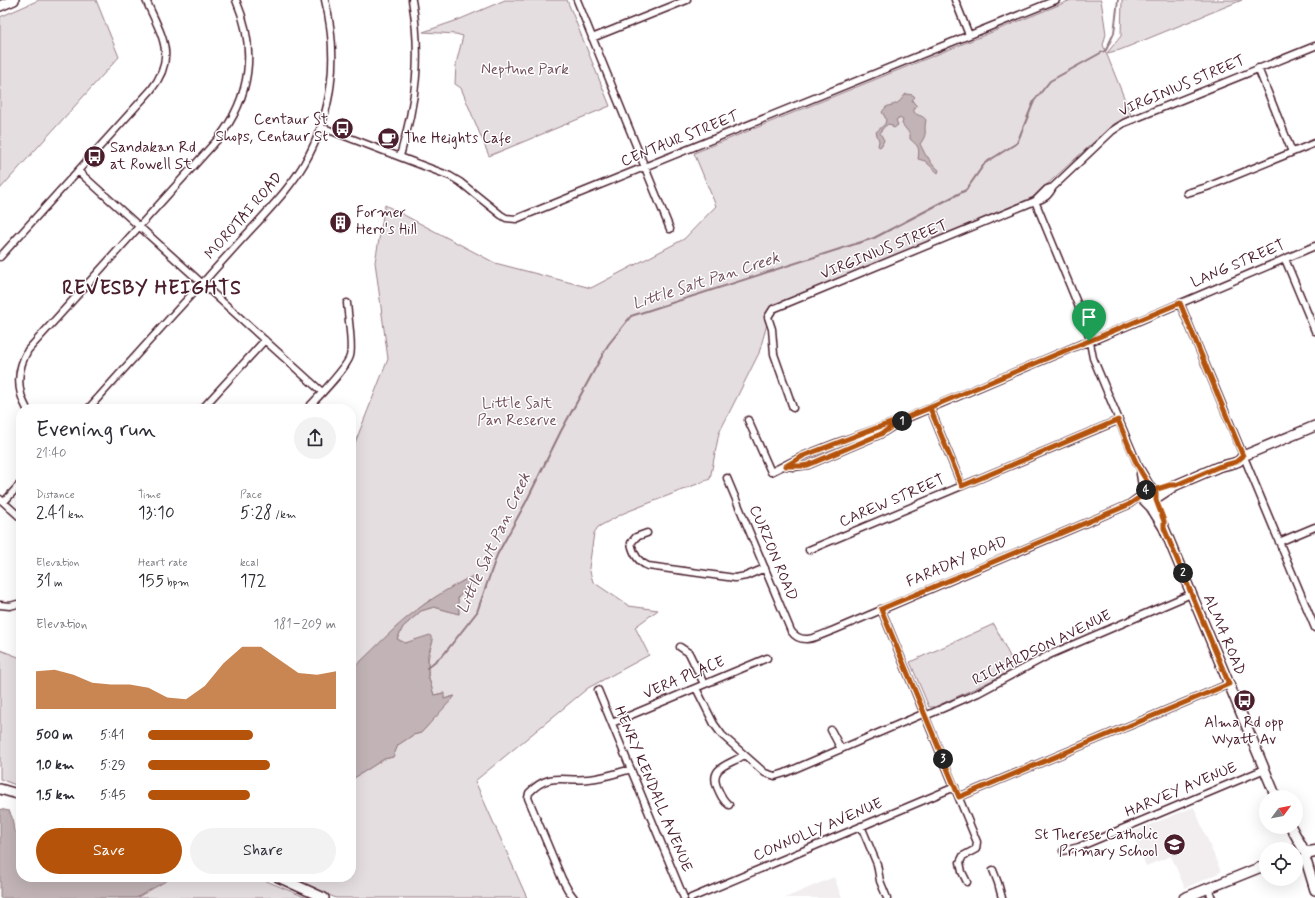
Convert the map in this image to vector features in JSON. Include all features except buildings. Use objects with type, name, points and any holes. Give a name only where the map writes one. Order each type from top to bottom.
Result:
[{"type":"main road","points":[[0,6],[14,0]]},
{"type":"main road","name":"FARADAY ROAD","points":[[1150,496],[1170,485],[1176,485],[1218,467],[1234,457],[1243,456],[1315,426]]},
{"type":"main road","name":"ALMA ROAD","points":[[1150,496],[1273,790]]},
{"type":"main road","points":[[0,789],[16,794]]},
{"type":"main road","points":[[1303,858],[1313,886]]},
{"type":"main road","points":[[1184,898],[1259,869]]},
{"type":"main road","points":[[289,882],[324,898]]},
{"type":"street","points":[[0,257],[151,90],[161,77],[165,60],[164,46],[146,0]]},
{"type":"street","points":[[25,404],[21,394],[19,375],[21,365],[28,350],[218,139],[237,109],[245,87],[248,54],[245,28],[236,0]]},
{"type":"street","name":"MOROTAI ROAD","points":[[93,404],[286,190],[303,164],[321,127],[328,99],[333,68],[332,36],[325,0]]},
{"type":"street","points":[[400,156],[410,121],[416,79],[417,42],[412,0]]},
{"type":"street","points":[[577,0],[670,229]]},
{"type":"street","points":[[592,38],[687,0]]},
{"type":"street","points":[[955,0],[969,35]]},
{"type":"street","name":"CENTAUR STREET","points":[[321,127],[400,156],[456,179],[494,210],[506,218],[512,219],[522,217],[1056,0]]},
{"type":"street","name":"VIRGINIUS STREET","points":[[793,408],[774,357],[772,329],[768,317],[773,309],[1035,201],[1118,127],[1258,68],[1315,46]]},
{"type":"street","points":[[1258,68],[1292,152]]},
{"type":"street","points":[[1187,193],[1207,187],[1315,143]]},
{"type":"street","points":[[78,171],[322,392]]},
{"type":"street","name":"ALMA ROAD","points":[[1035,201],[1086,327],[1092,355],[1150,496]]},
{"type":"street","name":"LANG STREET","points":[[748,420],[770,472],[786,466],[803,456],[930,408],[1315,246]]},
{"type":"street","points":[[1285,259],[1315,332]]},
{"type":"street","points":[[311,404],[342,369],[350,357],[351,347],[347,303]]},
{"type":"street","points":[[1180,303],[1315,628]]},
{"type":"street","points":[[207,404],[265,340]]},
{"type":"street","points":[[930,408],[962,486]]},
{"type":"street","name":"LANG STREET","points":[[786,466],[808,465],[881,434],[905,418]]},
{"type":"street","name":"CAREW STREET","points":[[809,550],[1118,420]]},
{"type":"street","name":"ALMA ROAD","points":[[1136,463],[1150,496]]},
{"type":"street","name":"CURZON ROAD","points":[[727,478],[789,626],[794,635],[797,637]]},
{"type":"street","points":[[16,487],[2,500],[16,513]]},
{"type":"street","name":"FARADAY ROAD","points":[[797,637],[805,640],[810,639],[1150,496]]},
{"type":"street","points":[[1279,542],[1315,527]]},
{"type":"street","points":[[647,533],[636,537],[631,543],[637,558],[643,564],[648,566],[735,578],[746,576],[765,568]]},
{"type":"street","name":"RICHARDSON AVENUE","points":[[696,688],[718,731],[744,756],[765,773],[775,776],[978,693],[1049,655],[1191,594]]},
{"type":"street","points":[[0,605],[10,606],[16,604]]},
{"type":"street","points":[[881,609],[977,842],[976,849],[963,856],[960,862],[962,872],[967,882]]},
{"type":"street","points":[[680,647],[689,653],[704,684]]},
{"type":"street","name":"VERA PLACE","points":[[612,723],[767,658]]},
{"type":"street","points":[[959,797],[1229,684]]},
{"type":"street","name":"HENRY KENDALL AVENUE","points":[[598,690],[684,898]]},
{"type":"street","points":[[831,730],[841,750]]},
{"type":"street","points":[[729,806],[722,798],[715,781],[715,774],[720,768],[744,756]]},
{"type":"street","points":[[574,898],[562,880],[528,798],[529,793],[540,784],[552,779],[588,779],[631,769]]},
{"type":"street","name":"HARVEY AVENUE","points":[[1063,851],[1079,847],[1265,769]]},
{"type":"street","name":"CONNOLLY AVENUE","points":[[691,898],[955,787]]},
{"type":"street","points":[[861,826],[877,864],[880,881],[887,898]]},
{"type":"street","points":[[1303,852],[1315,849]]},
{"type":"street","points":[[993,870],[1002,898]]},
{"type":"street","points":[[1208,888],[1212,898]]},
{"type":"shaded area","points":[[906,94],[913,95],[915,97],[912,100],[917,106],[914,109],[914,112],[926,120],[925,134],[920,144],[931,163],[939,170],[938,173],[925,161],[918,159],[918,147],[910,139],[910,134],[902,124],[903,120],[899,118],[896,120],[898,125],[894,128],[892,125],[888,124],[883,128],[880,133],[884,140],[880,147],[878,146],[879,141],[876,132],[885,124],[886,119],[882,112],[886,107],[899,102]]},
{"type":"shaded area","points":[[477,574],[475,583],[466,588],[458,598],[459,614],[434,607],[421,611],[403,627],[397,639],[405,643],[430,635],[433,641],[428,654],[428,676],[434,695],[444,693],[444,699],[455,696],[421,733],[413,735],[398,745],[393,757],[384,759],[356,777],[356,665],[402,622],[422,606],[455,585]]},
{"type":"shaded area","name":"St Therese Catholic Primary School","points":[[1194,807],[1221,872],[1185,888],[1171,856],[1146,866],[1132,832]]},
{"type":"shaded area","points":[[0,809],[9,811],[12,817],[14,831],[16,832],[16,882],[164,882],[136,898],[0,898]]},
{"type":"shaded area","points":[[834,877],[842,898],[785,898]]},
{"type":"green space","points":[[39,0],[96,0],[119,57],[0,189],[0,17]]},
{"type":"green space","name":"Neptune Park","points":[[505,0],[567,0],[610,106],[489,156],[461,88],[455,84],[456,64],[463,36],[456,34],[423,32],[458,20]]},
{"type":"green space","name":"Little Salt Pan Reserve","points":[[1071,0],[1101,0],[1106,34],[1103,45],[1131,115],[1114,124],[1032,198],[772,306],[759,353],[719,433],[710,479],[624,513],[598,527],[594,533],[589,568],[593,582],[629,606],[658,610],[635,627],[649,655],[588,688],[475,781],[527,898],[336,898],[297,882],[356,882],[356,777],[384,759],[393,757],[398,745],[413,735],[421,733],[454,696],[444,699],[443,693],[434,695],[428,674],[428,662],[433,641],[405,643],[397,639],[403,627],[421,611],[434,607],[459,614],[458,598],[466,588],[475,583],[466,579],[426,603],[394,629],[356,666],[356,440],[388,359],[375,262],[385,205],[495,263],[591,288],[684,239],[716,206],[694,153]]},
{"type":"green space","points":[[1122,0],[1242,0],[1120,50],[1107,53],[1121,36]]},
{"type":"green space","points":[[994,624],[1016,669],[935,707],[929,707],[910,662]]},
{"type":"green space","points":[[0,650],[16,656],[16,785],[0,779]]},
{"type":"green space","points":[[129,882],[269,882],[307,898],[118,898]]},
{"type":"waterway","name":"Little Salt Pan Creek","points":[[427,668],[444,654],[477,612],[497,555],[526,502],[561,431],[608,345],[631,316],[874,238],[966,190],[985,163],[1017,143],[1034,101],[1050,81],[1106,50],[1114,33],[1118,0]]},
{"type":"place","name":"Centaur St Shops, Centaur St","points":[[343,129]]},
{"type":"place","name":"The Heights Cafe","points":[[388,139]]},
{"type":"place","name":"Sandakan Rd at Rowell St","points":[[95,157]]},
{"type":"place","name":"Former Hero's Hill","points":[[340,222]]},
{"type":"place","name":"Alma Rd opp Wyatt Av","points":[[1244,700]]},
{"type":"place","name":"St Therese Catholic Primary School","points":[[1174,844]]},
{"type":"district","name":"REVESBY HEIGHTS","points":[[152,288]]},
{"type":"route","points":[[1089,341],[930,408],[803,456],[786,466],[794,467],[808,465],[881,434],[905,418],[930,408],[962,486],[1118,420],[1136,463],[1144,478],[1153,490],[1156,493],[1156,500],[1164,521],[1164,528],[1229,684],[959,797],[881,609],[1128,505],[1140,497],[1144,491],[1148,489],[1151,489],[1153,490],[1154,490],[1170,485],[1176,485],[1218,467],[1239,461],[1243,456],[1180,303],[1089,341]]}]
